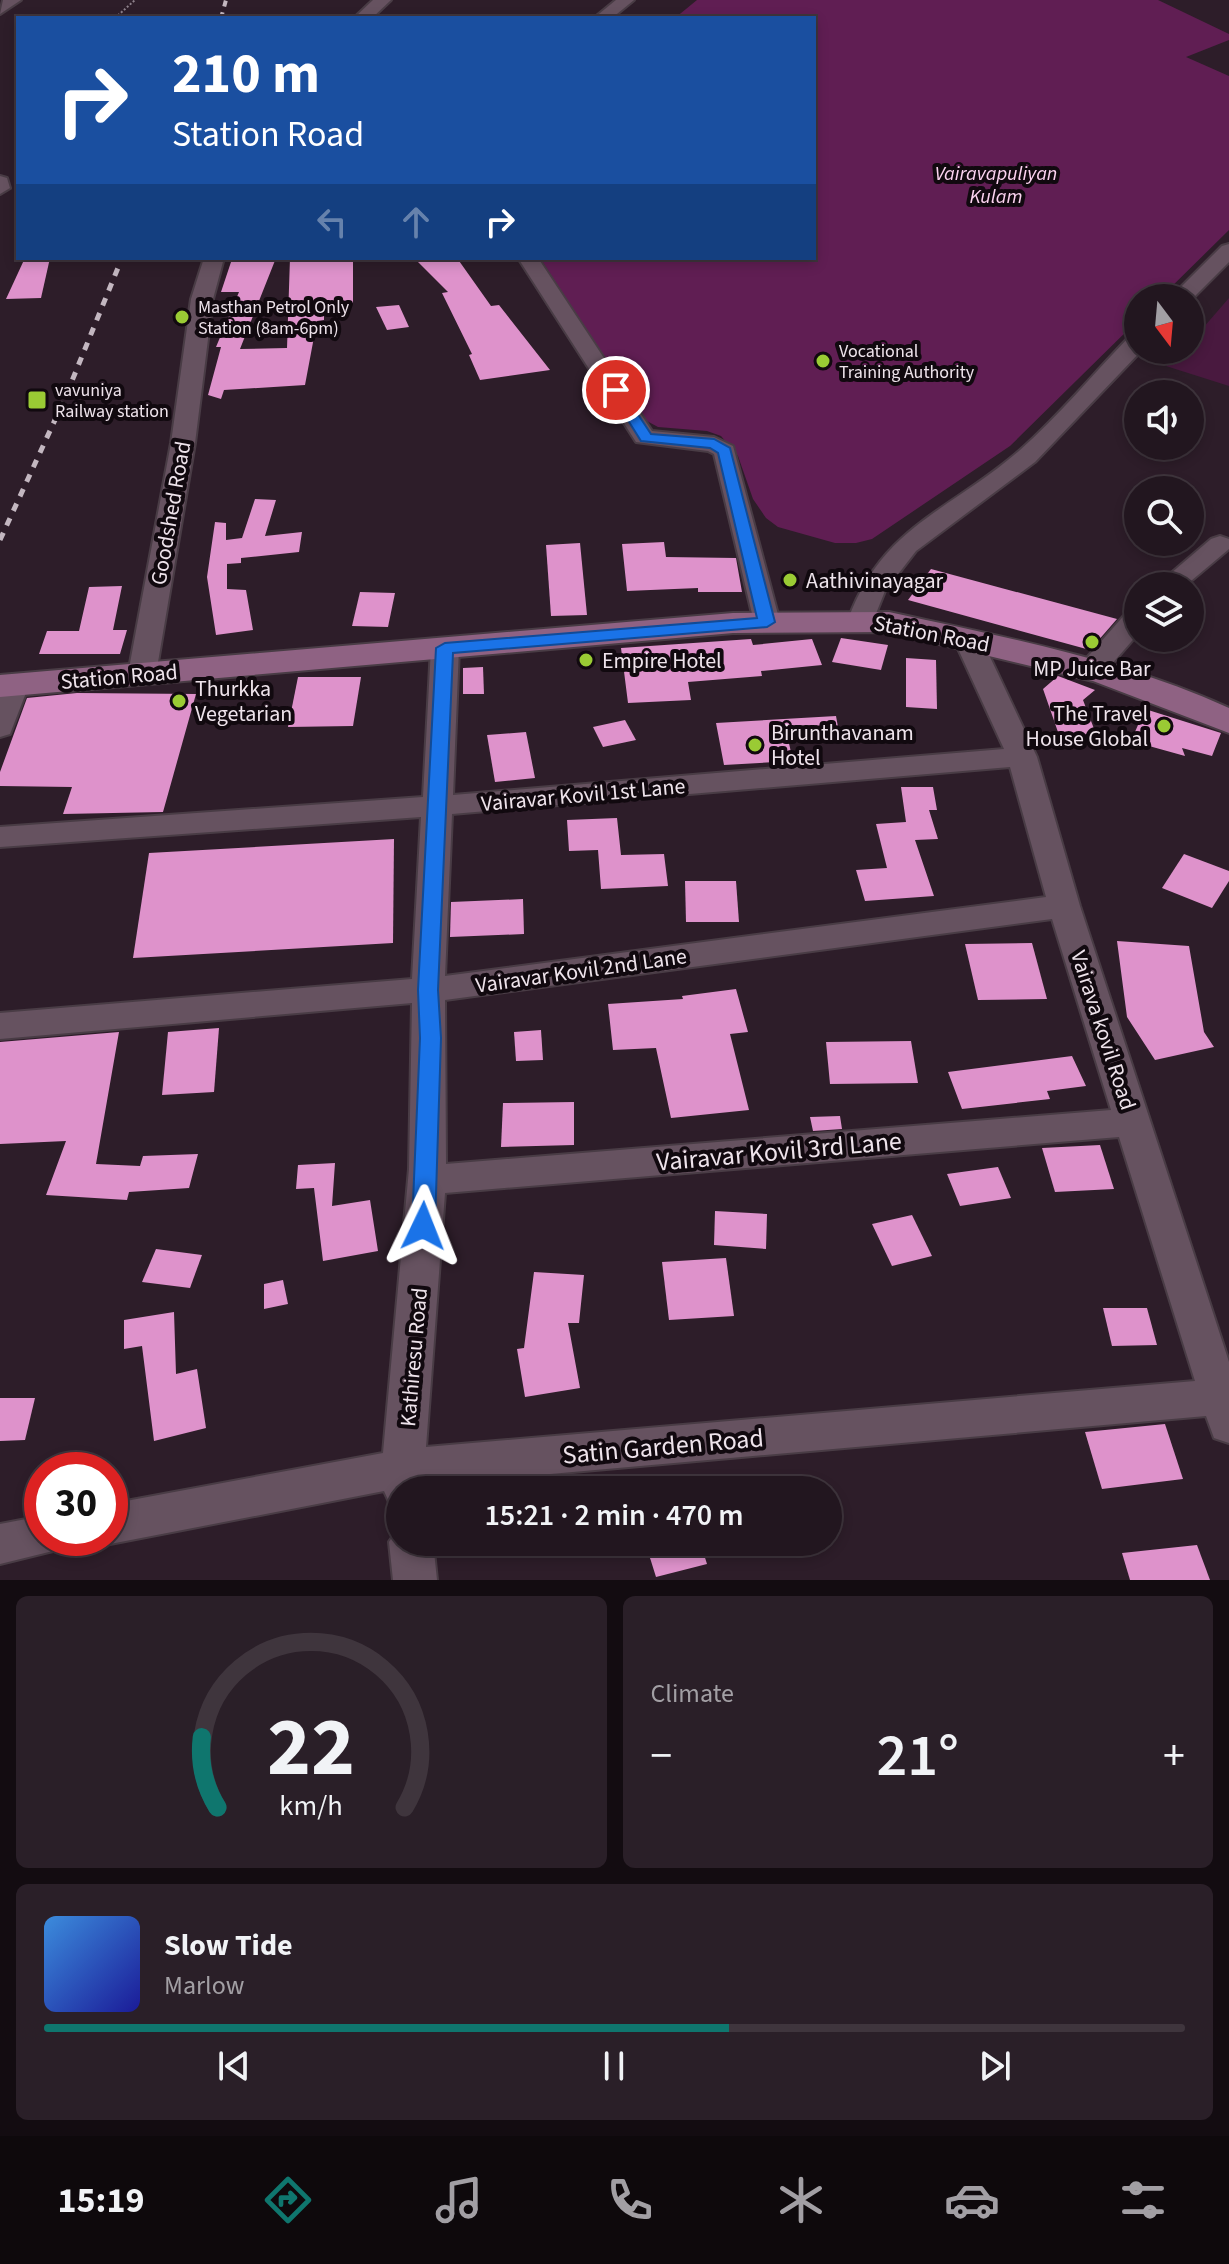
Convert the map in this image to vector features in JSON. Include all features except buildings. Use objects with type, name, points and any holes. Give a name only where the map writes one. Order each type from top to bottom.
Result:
[{"type":"main road","name":"Station Road","points":[[8,686],[767,622],[861,620],[889,622],[1093,668],[1202,708],[1229,722]]},
{"type":"street","points":[[0,9],[13,0]]},
{"type":"street","points":[[364,16],[383,0]]},
{"type":"street","points":[[605,16],[626,0]]},
{"type":"street","points":[[1195,284],[1229,250]]},
{"type":"street","name":"Goodshed Road","points":[[142,674],[183,443],[202,299],[213,260]]},
{"type":"street","points":[[529,260],[572,321],[644,437],[714,444],[725,451],[767,622]]},
{"type":"street","points":[[861,620],[867,596],[881,570],[909,541],[1024,460],[1124,356]]},
{"type":"street","points":[[1186,572],[1220,544]]},
{"type":"street","points":[[1093,668],[1124,633]]},
{"type":"street","name":"Vairava kovil Road","points":[[968,640],[1022,757],[1064,906],[1225,1411]]},
{"type":"street","name":"Kathiresu Road","points":[[404,1476],[425,1180],[431,1038],[428,990],[445,648]]},
{"type":"street","points":[[0,728],[8,686]]},
{"type":"street","name":"Vairavar Kovil 1st Lane","points":[[0,837],[436,806],[1022,757]]},
{"type":"street","name":"Vairavar Kovil 2nd Lane","points":[[0,1026],[428,990],[1064,906]]},
{"type":"street","name":"Vairavar Kovil 3rd Lane","points":[[425,1180],[1134,1122]]},
{"type":"street","name":"Satin Garden Road","points":[[440,1476],[1225,1411]]},
{"type":"street","name":"Satin Garden Road","points":[[128,1521],[386,1482]]},
{"type":"street","points":[[0,1544],[24,1539]]},
{"type":"street","points":[[412,1556],[415,1580]]},
{"type":"path","points":[[117,16],[135,0]]},
{"type":"shaded area","points":[[1229,298],[1229,386],[1166,366],[1204,364],[1204,327]]},
{"type":"water","name":"Vairavapuliyan Kulam","points":[[697,0],[1158,0],[1229,34],[1229,40],[1186,57],[1229,76],[1229,230],[1174,284],[1124,284],[1124,334],[1010,446],[872,539],[856,543],[835,543],[778,527],[766,518],[753,499],[738,456],[721,436],[707,431],[658,427],[645,420],[541,260],[816,260],[816,16],[677,16]]},
{"type":"railway","points":[[222,16],[226,0]]},
{"type":"railway","points":[[0,540],[65,398],[121,260]]},
{"type":"place","name":"Masthan Petrol Only Station (8am-6pm)","points":[[182,317]]},
{"type":"place","name":"Vocational Training Authority","points":[[823,361]]},
{"type":"place","name":"vavuniya Railway station","points":[[37,400]]},
{"type":"place","name":"Aathivinayagar","points":[[790,580]]},
{"type":"place","name":"MP Juice Bar","points":[[1092,642]]},
{"type":"place","name":"Empire Hotel","points":[[586,660]]},
{"type":"place","name":"Thurkka Vegetarian","points":[[179,701]]},
{"type":"place","name":"The Travel House Global","points":[[1164,726]]},
{"type":"place","name":"Birunthavanam Hotel","points":[[755,745]]},
{"type":"route","points":[[423,1226],[431,1038],[428,990],[445,648],[767,622],[725,451],[714,444],[644,437],[616,390]]}]
